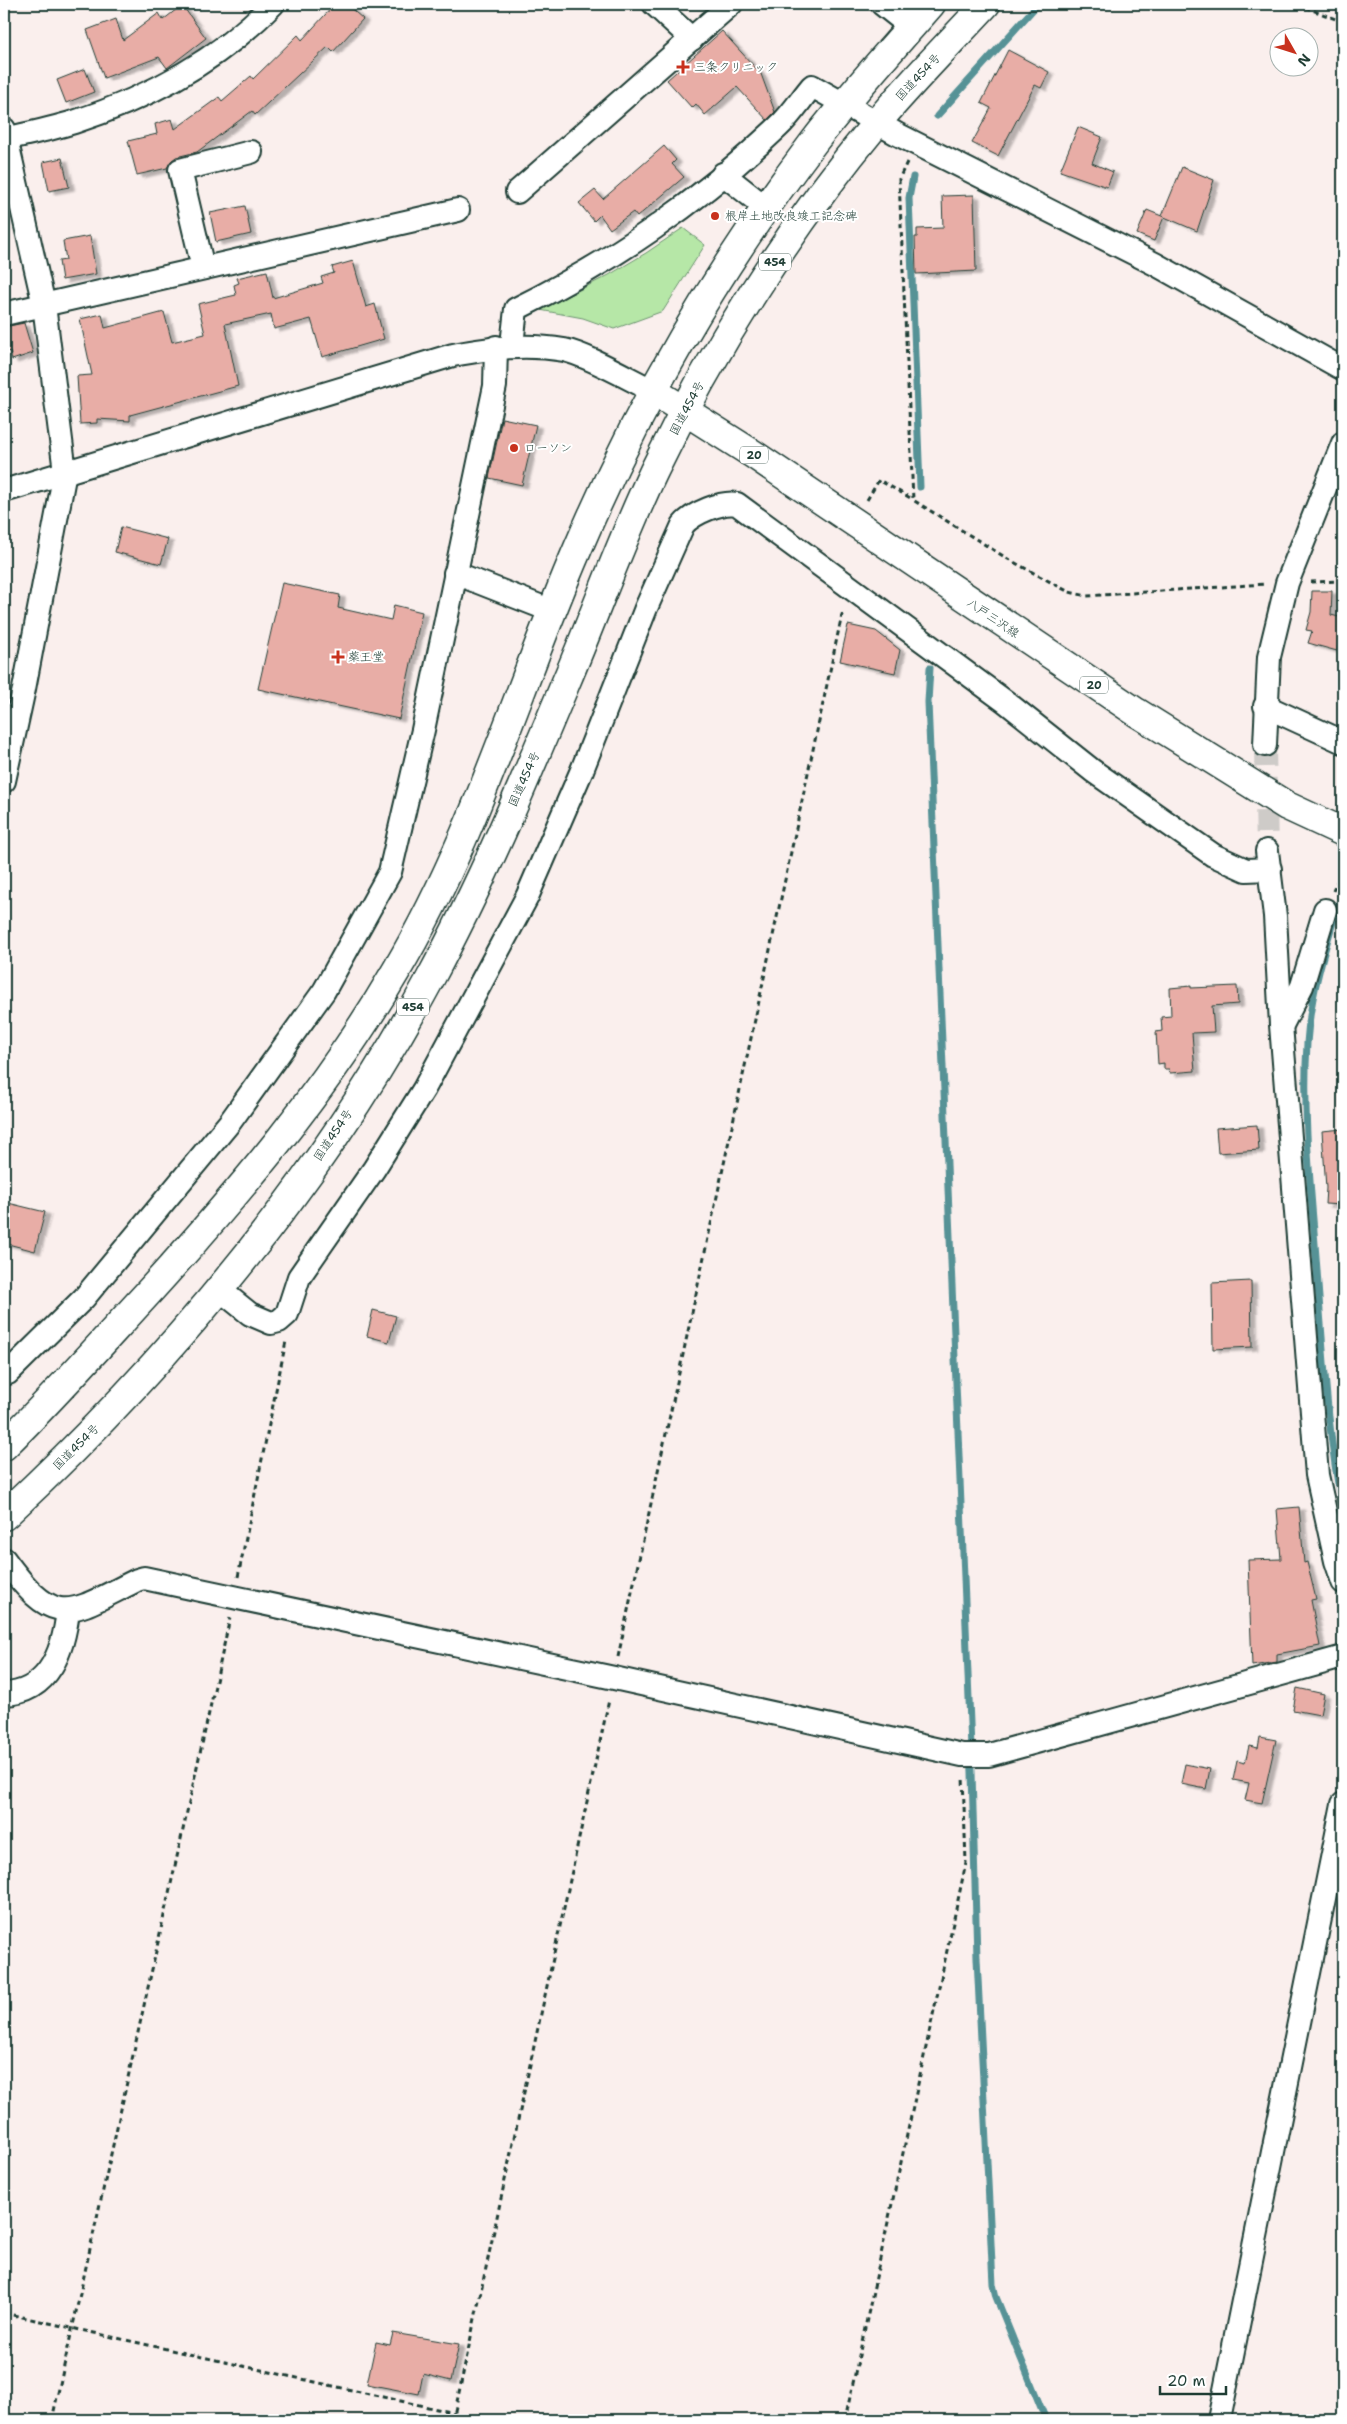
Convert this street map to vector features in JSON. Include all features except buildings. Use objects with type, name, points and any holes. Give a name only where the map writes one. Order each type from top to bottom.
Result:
[{"type":"main road","name":"454","points":[[4,1446],[94,1352],[180,1257],[254,1172],[333,1070],[397,970],[445,877],[484,792],[552,611],[578,548],[652,390],[692,319],[765,207],[816,139],[931,4]]},
{"type":"main road","name":"国道454号","points":[[4,1516],[62,1462],[137,1386],[219,1289],[294,1195],[369,1081],[428,982],[483,872],[567,681],[600,596],[649,482],[685,410],[724,341],[786,245],[876,123],[986,4]]},
{"type":"main road","name":"八戸三沢線","points":[[652,390],[685,410],[1136,712],[1288,806],[1343,832]]},
{"type":"street","points":[[4,781],[14,692],[66,472],[44,305],[4,136],[74,122],[175,80],[225,47],[273,4]]},
{"type":"street","points":[[654,4],[692,39]]},
{"type":"street","points":[[517,192],[731,4]]},
{"type":"street","points":[[882,4],[911,27]]},
{"type":"street","points":[[4,1373],[8,1372],[84,1298],[230,1122],[324,991],[390,872],[423,730],[494,386],[516,309],[616,255],[680,212],[779,126],[812,86],[876,123],[1155,264],[1343,369]]},
{"type":"street","points":[[203,268],[180,170],[251,152]]},
{"type":"street","points":[[723,174],[765,207]]},
{"type":"street","points":[[4,314],[458,210]]},
{"type":"street","points":[[4,491],[453,355],[504,346],[565,350],[652,390]]},
{"type":"street","points":[[1264,746],[1269,657],[1287,582],[1343,443]]},
{"type":"street","points":[[219,1289],[250,1314],[271,1323],[279,1321],[287,1314],[299,1276],[374,1169],[424,1089],[527,897],[582,770],[646,608],[683,525],[690,517],[730,503],[737,504],[849,584],[1006,702],[1093,771],[1213,855],[1246,870],[1268,860],[1275,916],[1281,1025],[1317,1475],[1336,1561],[1343,1582]]},
{"type":"street","points":[[455,573],[552,611]]},
{"type":"street","points":[[1265,706],[1343,742]]},
{"type":"street","points":[[1281,1025],[1302,986],[1325,910]]},
{"type":"street","points":[[4,1559],[37,1598],[52,1608],[68,1610],[81,1608],[144,1578],[614,1678],[962,1755],[989,1755],[1343,1657]]},
{"type":"street","points":[[4,1694],[20,1692],[39,1680],[50,1669],[58,1657],[63,1642],[68,1610]]},
{"type":"street","points":[[1219,2420],[1343,1804]]},
{"type":"path","points":[[1297,4],[1343,22]]},
{"type":"path","points":[[912,500],[899,180],[915,143]]},
{"type":"path","points":[[867,500],[879,480],[1008,559],[1069,592],[1087,596],[1109,596],[1287,582],[1343,581]]},
{"type":"path","points":[[454,2420],[849,584]]},
{"type":"path","points":[[52,2420],[234,1598],[289,1328],[287,1314]]},
{"type":"path","points":[[846,2420],[966,1863],[962,1755]]},
{"type":"path","points":[[4,2313],[455,2413]]},
{"type":"green space","points":[[683,228],[705,245],[663,311],[614,329],[583,318],[540,310],[609,275]]},
{"type":"waterway","points":[[937,116],[1038,4]]},
{"type":"waterway","points":[[913,177],[909,198],[920,487]]},
{"type":"waterway","points":[[930,668],[928,702],[972,1772],[977,1958],[993,2284],[996,2297],[1046,2420]]},
{"type":"waterway","points":[[1339,903],[1311,1008],[1307,1043],[1306,1103],[1327,1399],[1343,1511]]},
{"type":"tunnel","points":[[1265,745],[1267,851]]},
{"type":"place","name":"三条クリニック","points":[[683,67]]},
{"type":"place","name":"根岸土地改良竣工記念碑","points":[[715,216]]},
{"type":"place","name":"ローソン","points":[[514,448]]},
{"type":"place","name":"薬王堂","points":[[338,657]]}]
